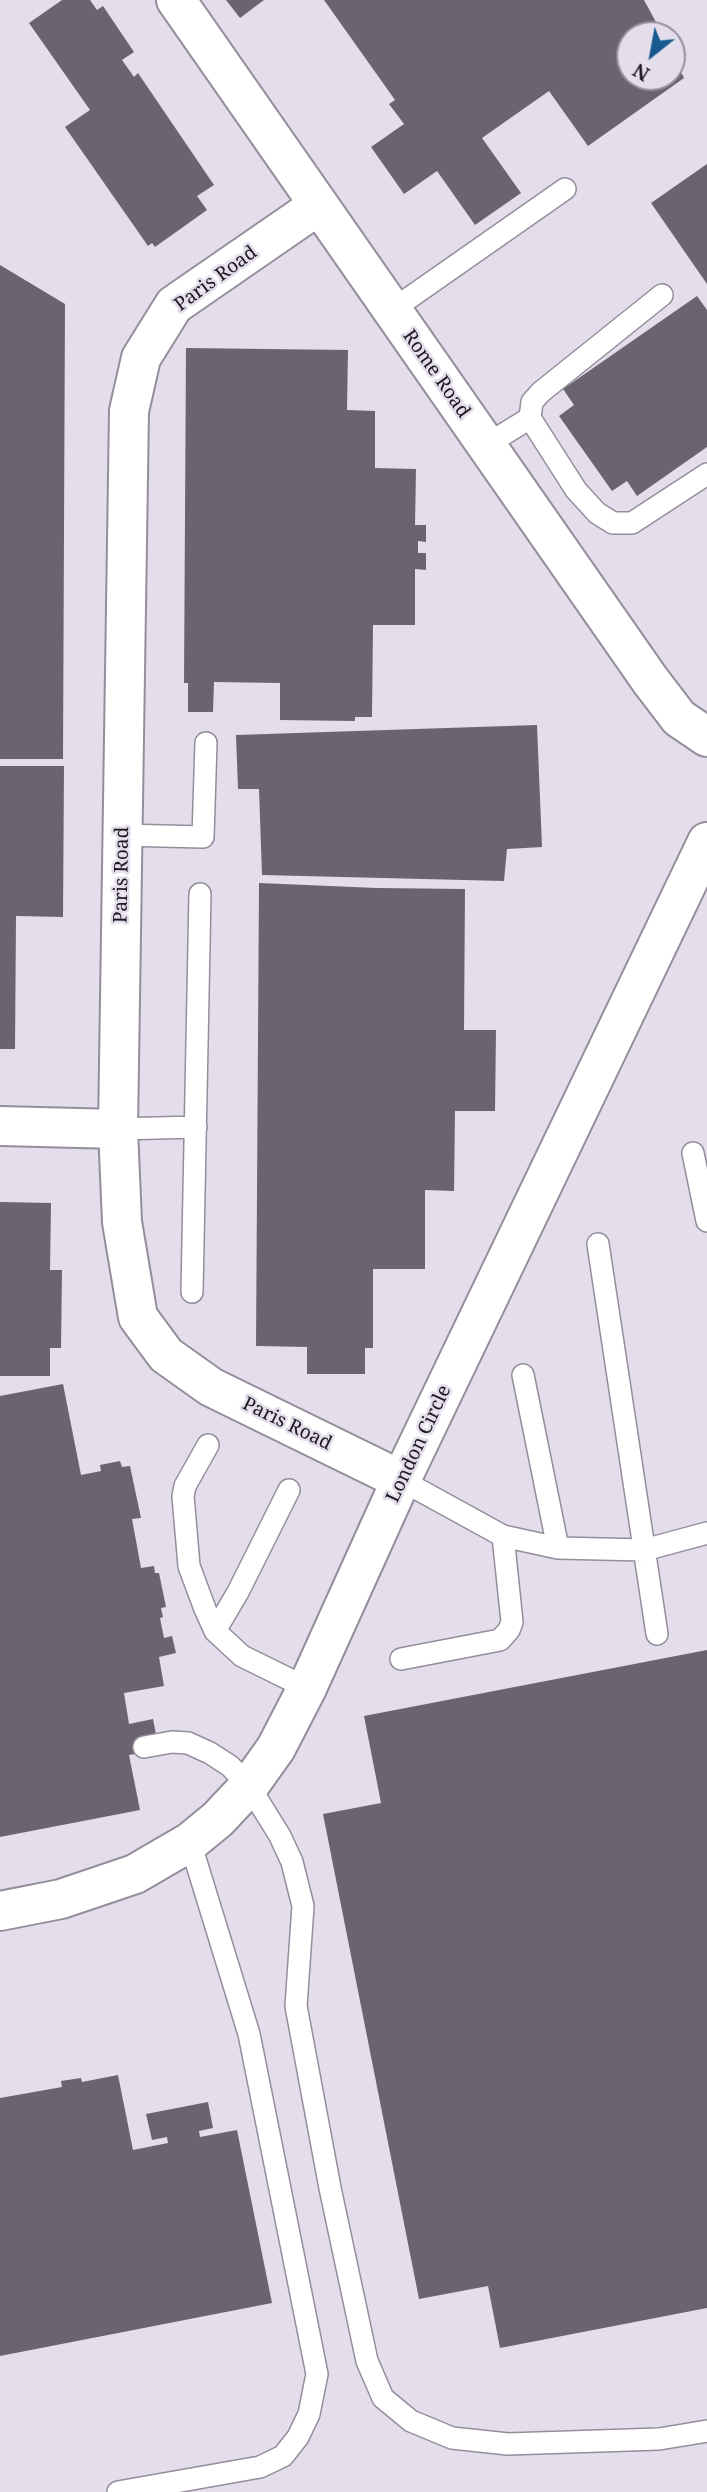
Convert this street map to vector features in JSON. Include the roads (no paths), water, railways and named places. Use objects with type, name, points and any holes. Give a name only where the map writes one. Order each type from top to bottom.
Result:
[{"type":"street","name":"Rome Road","points":[[176,0],[650,680],[679,718],[707,737]]},
{"type":"street","name":"Paris Road","points":[[319,205],[174,305],[141,358],[129,411],[118,1129],[122,1222],[138,1317],[166,1355],[211,1387],[401,1480]]},
{"type":"street","name":"London Circle","points":[[0,1911],[61,1899],[135,1874],[190,1842],[218,1819],[249,1786],[276,1748],[307,1688],[401,1480],[707,842]]},
{"type":"street","points":[[0,1126],[118,1129]]},
{"type":"lane","points":[[392,310],[565,188]]},
{"type":"lane","points":[[662,295],[541,393],[532,402],[530,418],[576,490],[597,513],[613,523],[632,523],[707,474]]},
{"type":"lane","points":[[486,445],[530,418]]},
{"type":"lane","points":[[122,835],[203,837],[206,743]]},
{"type":"lane","points":[[192,1292],[200,894]]},
{"type":"lane","points":[[118,1129],[196,1127]]},
{"type":"lane","points":[[693,1153],[707,1221]]},
{"type":"lane","points":[[598,1244],[657,1634]]},
{"type":"lane","points":[[523,1375],[558,1548]]},
{"type":"lane","points":[[208,1445],[185,1486],[183,1513],[189,1566],[215,1631],[242,1656],[307,1688]]},
{"type":"lane","points":[[401,1480],[503,1536],[558,1548],[644,1550],[707,1533]]},
{"type":"lane","points":[[215,1631],[238,1592],[289,1490]]},
{"type":"lane","points":[[401,1659],[500,1640],[509,1630],[512,1622],[503,1536]]},
{"type":"lane","points":[[144,1747],[172,1742],[188,1743],[209,1752],[230,1766],[249,1786],[292,1863],[303,1906],[296,2006],[330,2188],[364,2348],[383,2398],[411,2421],[452,2438],[508,2444],[659,2439],[707,2431]]},
{"type":"lane","points":[[118,2492],[260,2467],[283,2456],[298,2437],[309,2414],[317,2374],[249,2034],[190,1842]]}]
